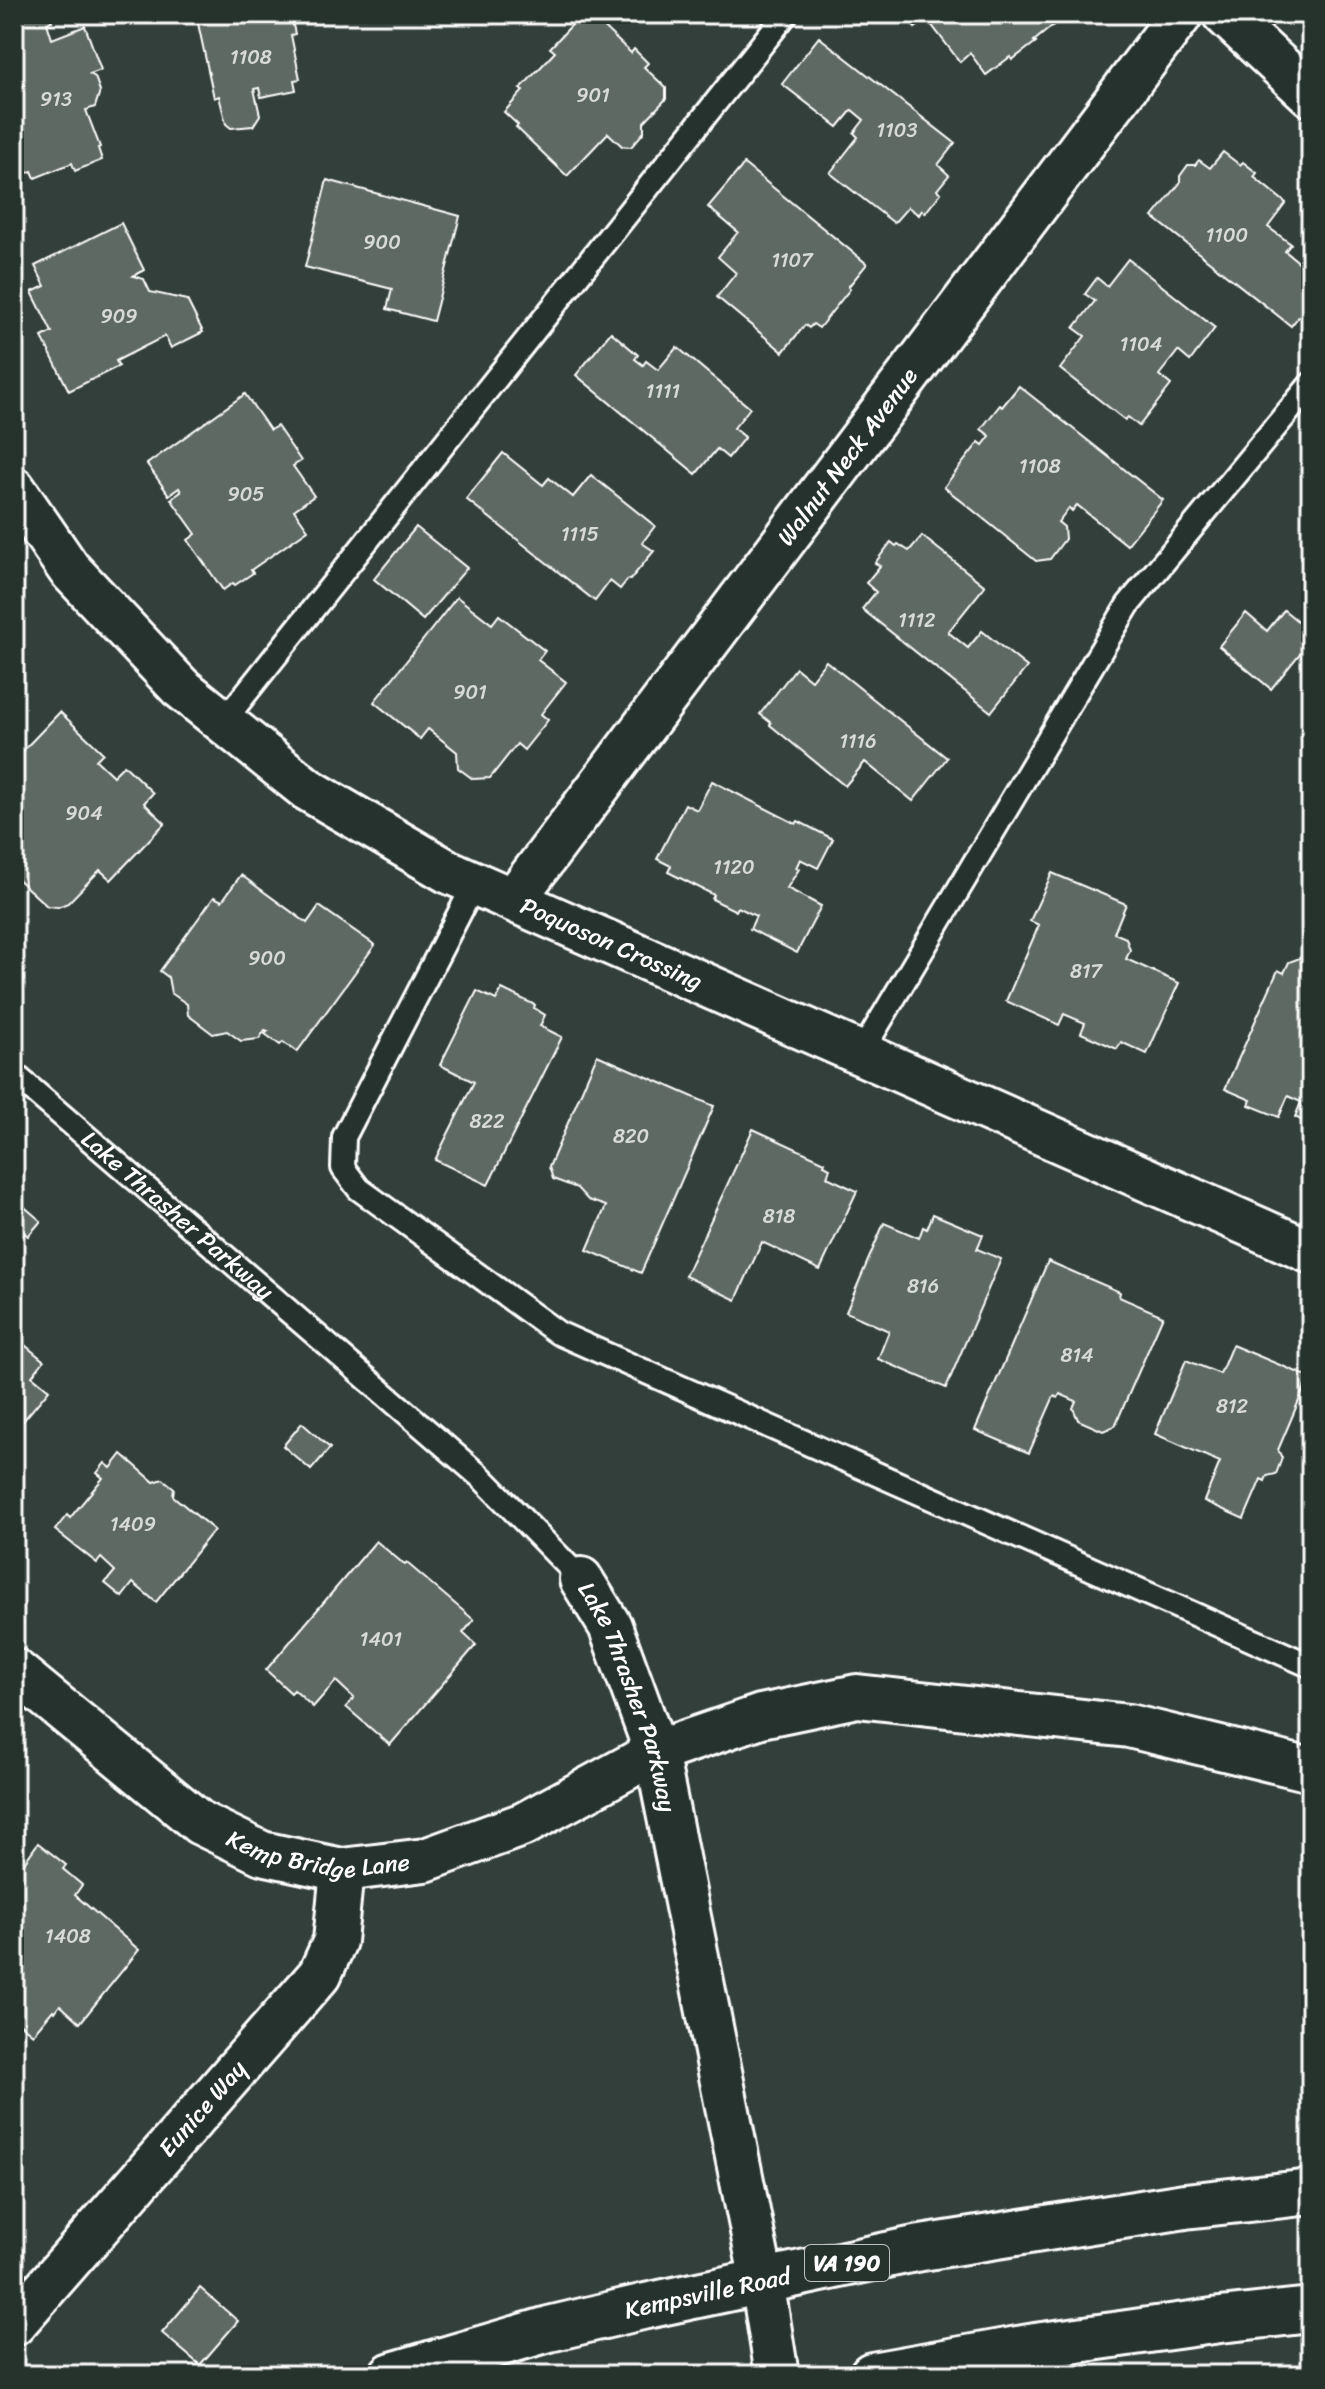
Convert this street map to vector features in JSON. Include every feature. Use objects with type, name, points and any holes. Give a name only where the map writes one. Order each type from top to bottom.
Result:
[{"type":"main road","name":"Kempsville Road","points":[[392,2375],[549,2329],[915,2249],[1185,2206],[1311,2192]]},
{"type":"main road","points":[[872,2375],[1035,2346],[1311,2310]]},
{"type":"street","name":"Walnut Neck Avenue","points":[[514,899],[1181,14]]},
{"type":"street","points":[[1224,14],[1311,95]]},
{"type":"street","name":"Poquoson Crossing","points":[[14,489],[69,569],[180,687],[307,789],[447,871],[1311,1252]]},
{"type":"street","name":"Lake Thrasher Parkway","points":[[581,1579],[610,1626],[656,1752],[762,2281],[777,2375]]},
{"type":"street","name":"Kemp Bridge Lane","points":[[14,1670],[200,1823],[262,1853],[342,1870],[425,1860],[524,1824],[656,1752],[761,1716],[857,1696],[1129,1726],[1311,1770]]},
{"type":"street","name":"Eunice Way","points":[[14,2324],[320,1974],[335,1941],[342,1870]]},
{"type":"lane","points":[[223,722],[786,14]]},
{"type":"lane","points":[[861,1053],[1128,605],[1311,384]]},
{"type":"lane","points":[[475,883],[344,1137],[343,1168],[359,1189],[558,1333],[1311,1666]]},
{"type":"lane","name":"Lake Thrasher Parkway","points":[[14,1074],[482,1478],[581,1579]]},
{"type":"building","points":[[14,14],[49,14],[52,21],[47,23],[52,39],[85,26],[101,70],[90,74],[95,77],[100,91],[95,107],[86,110],[102,160],[75,171],[72,163],[35,178],[32,171],[14,178]]},
{"type":"building","points":[[196,14],[291,16],[295,34],[291,35],[300,79],[294,80],[296,90],[261,97],[259,88],[254,89],[260,115],[253,126],[231,128],[226,124],[219,96],[214,98]]},
{"type":"building","points":[[582,14],[590,14],[631,53],[634,49],[648,63],[644,67],[666,88],[666,99],[644,122],[644,132],[631,147],[622,146],[608,133],[567,176],[504,112],[523,91],[520,89],[555,52],[550,48]]},
{"type":"building","points":[[904,14],[1051,14],[1057,22],[1012,60],[1010,57],[986,75],[970,53],[960,62],[927,19],[915,28]]},
{"type":"building","points":[[819,37],[955,143],[938,165],[949,175],[937,190],[941,193],[925,213],[922,210],[919,215],[908,207],[894,223],[830,173],[858,137],[854,133],[864,120],[852,110],[838,127],[782,84]]},
{"type":"building","points":[[1223,152],[1257,173],[1254,177],[1286,203],[1268,227],[1291,244],[1285,251],[1311,272],[1311,301],[1291,326],[1153,217],[1180,183],[1180,176],[1188,165],[1195,165],[1199,160],[1210,168]]},
{"type":"building","points":[[744,164],[867,264],[819,328],[813,324],[809,328],[805,325],[783,352],[717,297],[736,273],[718,257],[738,232],[708,207]]},
{"type":"building","points":[[327,180],[460,216],[433,321],[387,309],[392,289],[305,267]]},
{"type":"building","points":[[121,223],[144,270],[133,276],[144,279],[150,292],[187,300],[203,332],[171,348],[165,336],[116,361],[119,366],[69,391],[42,337],[52,332],[32,292],[45,286],[35,266]]},
{"type":"building","points":[[1128,259],[1215,328],[1190,361],[1178,351],[1159,375],[1171,385],[1139,426],[1128,417],[1125,420],[1060,369],[1085,336],[1074,328],[1095,301],[1085,294],[1097,278],[1107,286]]},
{"type":"building","points":[[611,332],[638,355],[635,359],[643,365],[646,361],[658,370],[677,347],[750,408],[734,428],[745,437],[728,458],[717,449],[696,474],[576,375]]},
{"type":"building","points":[[1019,386],[1163,500],[1127,545],[1077,505],[1072,511],[1069,508],[1058,522],[1064,527],[1065,539],[1050,559],[1036,561],[944,487],[979,442],[983,445],[990,436],[981,429]]},
{"type":"building","points":[[245,394],[270,430],[277,426],[301,461],[293,466],[314,496],[294,510],[308,530],[251,570],[253,573],[223,590],[188,540],[196,534],[171,499],[181,492],[179,488],[169,495],[147,464]]},
{"type":"building","points":[[503,453],[543,485],[549,478],[573,497],[591,475],[655,526],[642,543],[654,551],[620,589],[610,581],[595,601],[466,499]]},
{"type":"building","points":[[416,527],[467,568],[423,620],[374,579]]},
{"type":"building","points":[[922,536],[985,586],[948,632],[968,648],[982,631],[1027,667],[991,712],[862,609],[876,592],[866,583],[880,566],[875,563],[891,542],[909,551]]},
{"type":"building","points":[[457,597],[492,624],[499,615],[545,651],[538,660],[566,682],[541,714],[548,720],[524,750],[517,744],[490,778],[473,779],[458,768],[457,752],[428,729],[420,739],[374,702]]},
{"type":"building","points":[[1284,610],[1311,632],[1311,640],[1271,689],[1219,646],[1246,613],[1267,631]]},
{"type":"building","points":[[826,661],[947,758],[913,801],[865,762],[845,786],[760,714],[796,668],[811,680]]},
{"type":"building","points":[[60,712],[103,753],[96,760],[113,776],[124,765],[153,793],[144,803],[165,823],[111,880],[100,870],[68,903],[58,907],[47,906],[14,876],[14,860],[23,851],[14,842],[14,760]]},
{"type":"building","points":[[712,781],[796,824],[798,821],[833,839],[818,868],[800,859],[796,868],[799,869],[787,888],[821,906],[797,953],[750,929],[756,916],[738,907],[736,911],[712,899],[714,895],[668,872],[671,866],[657,859],[685,804],[697,810]]},
{"type":"building","points":[[1052,873],[1126,904],[1114,933],[1126,938],[1130,950],[1126,959],[1179,983],[1147,1054],[1121,1042],[1117,1049],[1081,1033],[1085,1023],[1064,1014],[1059,1025],[1006,1001],[1039,925],[1030,921]]},
{"type":"building","points":[[241,875],[307,923],[319,906],[375,945],[297,1052],[283,1042],[280,1045],[265,1034],[268,1031],[265,1030],[259,1039],[241,1041],[227,1031],[213,1034],[188,1015],[187,1004],[171,993],[168,977],[160,971],[214,897],[222,901]]},
{"type":"building","points":[[1311,936],[1311,1125],[1295,1117],[1301,1102],[1288,1096],[1279,1117],[1249,1105],[1251,1100],[1225,1089],[1278,970],[1284,973],[1289,962],[1300,958]]},
{"type":"building","points":[[502,989],[535,1005],[534,1008],[545,1015],[540,1026],[562,1037],[488,1185],[435,1160],[474,1082],[440,1065],[477,991],[496,1000]]},
{"type":"building","points":[[597,1055],[714,1106],[641,1273],[587,1250],[606,1206],[588,1200],[577,1188],[553,1179],[549,1167]]},
{"type":"building","points":[[753,1129],[825,1162],[824,1165],[830,1168],[827,1177],[857,1191],[820,1270],[762,1242],[736,1300],[685,1276]]},
{"type":"building","points":[[14,1198],[41,1221],[28,1236],[14,1224]]},
{"type":"building","points":[[933,1214],[983,1235],[977,1249],[1001,1259],[946,1388],[878,1359],[889,1331],[846,1312],[884,1223],[919,1238]]},
{"type":"building","points":[[1048,1261],[1120,1292],[1119,1297],[1163,1316],[1115,1426],[1103,1431],[1078,1420],[1073,1408],[1076,1401],[1060,1394],[1058,1398],[1054,1396],[1029,1453],[975,1430]]},
{"type":"building","points":[[14,1336],[44,1361],[32,1376],[49,1390],[14,1432]]},
{"type":"building","points":[[1232,1345],[1309,1377],[1278,1450],[1282,1458],[1276,1474],[1267,1476],[1265,1481],[1261,1479],[1244,1519],[1204,1501],[1220,1462],[1155,1434],[1186,1360],[1220,1374]]},
{"type":"building","points":[[302,1423],[330,1448],[311,1470],[283,1446]]},
{"type":"building","points":[[122,1454],[154,1482],[163,1479],[174,1488],[173,1496],[214,1530],[156,1602],[133,1583],[122,1597],[105,1583],[115,1571],[101,1558],[97,1563],[55,1530],[67,1515],[70,1518],[103,1478],[97,1473],[105,1463],[111,1468]]},
{"type":"building","points":[[1311,1495],[1311,1521],[1305,1509]]},
{"type":"building","points":[[376,1541],[474,1620],[463,1633],[476,1645],[390,1745],[346,1707],[354,1698],[336,1681],[313,1707],[294,1690],[291,1693],[266,1670]]},
{"type":"building","points":[[38,1843],[66,1865],[63,1869],[82,1885],[75,1895],[139,1950],[80,2023],[60,2005],[33,2034],[14,2019],[14,1877]]},
{"type":"building","points":[[200,2288],[238,2321],[200,2365],[162,2333]]}]
